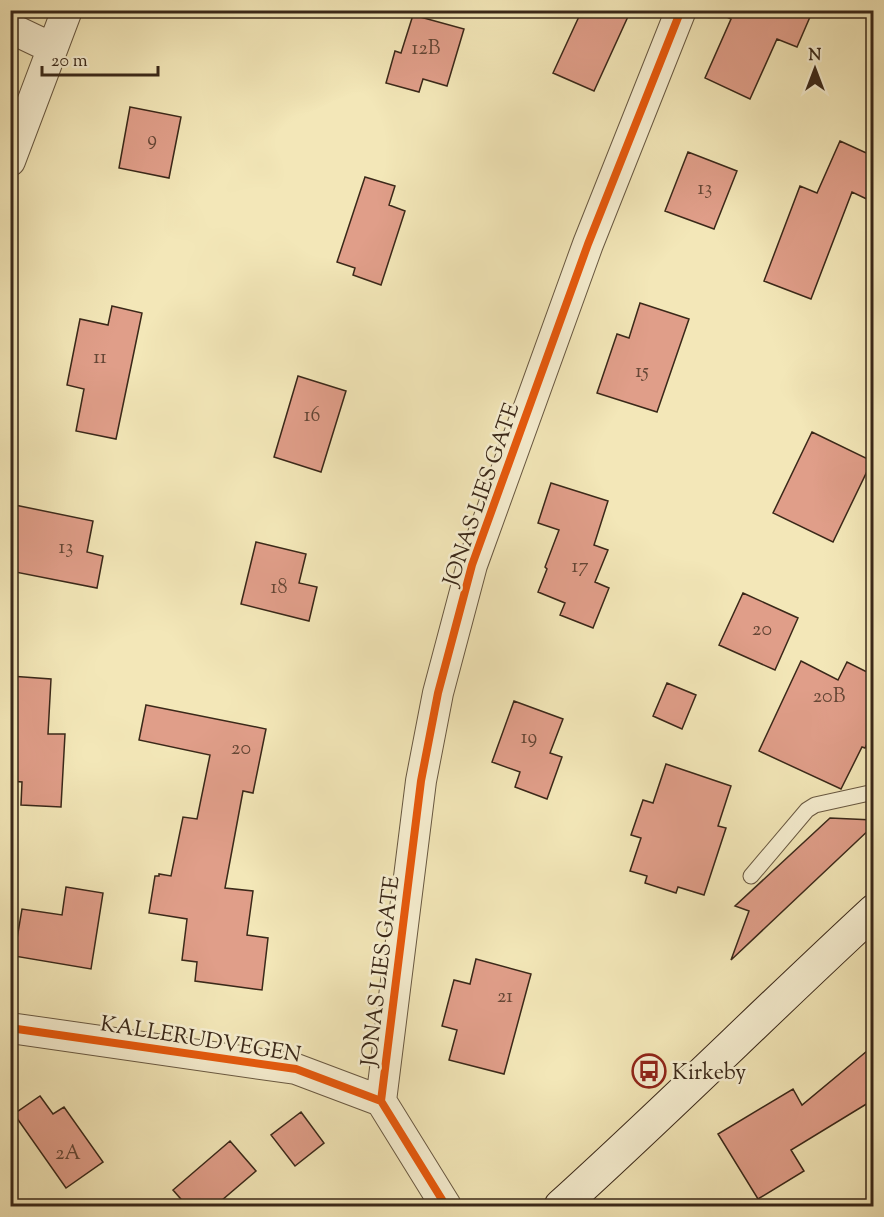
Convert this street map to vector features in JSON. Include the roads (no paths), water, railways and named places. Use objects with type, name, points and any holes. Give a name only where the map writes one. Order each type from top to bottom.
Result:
[{"type":"main road","points":[[561,1206],[639,1136],[786,992],[873,911]]},
{"type":"street","points":[[10,161],[67,10]]},
{"type":"street","name":"JONAS LIES GATE","points":[[446,1206],[381,1101],[421,781],[438,693],[468,578],[588,244],[681,10]]},
{"type":"street","points":[[10,28],[52,48]]},
{"type":"street","name":"KALLERUDVEGEN","points":[[10,1028],[296,1069],[381,1101]]},
{"type":"lane","points":[[751,876],[807,810],[814,805],[873,792]]},
{"type":"place","name":"Kirkeby","points":[[649,1071]]}]
